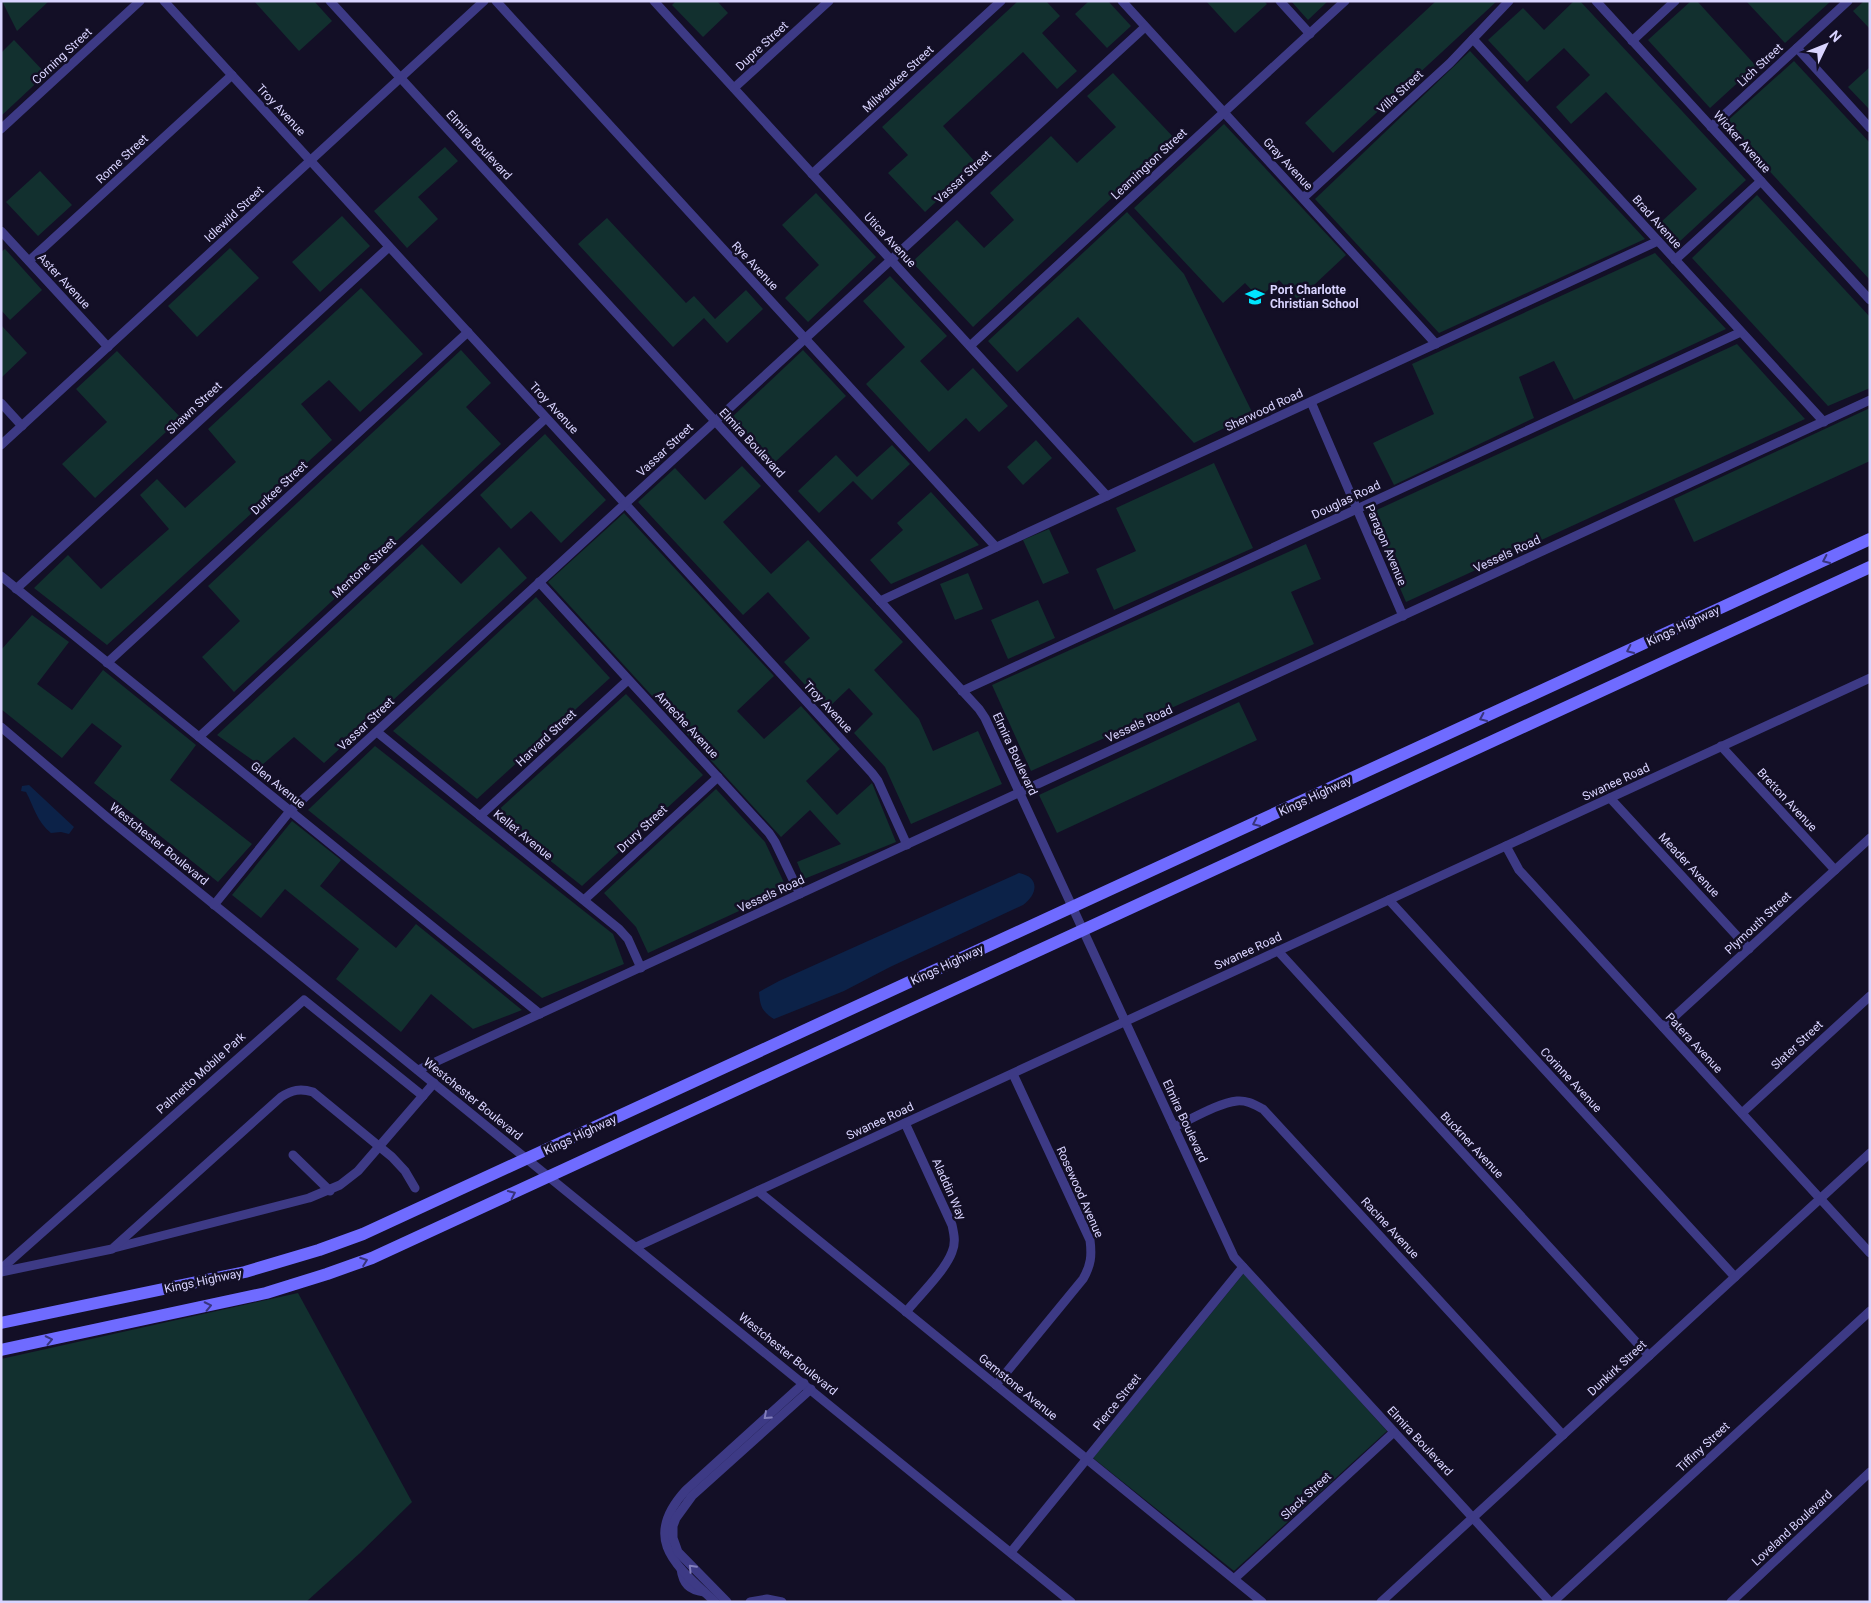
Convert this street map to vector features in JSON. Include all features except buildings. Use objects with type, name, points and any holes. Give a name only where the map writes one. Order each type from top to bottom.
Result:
[{"type":"main road","name":"Kings Highway","points":[[1,1324],[244,1272],[319,1250],[404,1216],[1870,539]]},
{"type":"main road","name":"Kings Highway","points":[[1,1350],[235,1301],[297,1284],[372,1258],[1870,567]]},
{"type":"street","name":"Corning Street","points":[[1,128],[140,1]]},
{"type":"street","name":"Troy Avenue","points":[[164,1],[872,773],[878,781],[907,845]]},
{"type":"street","name":"Elmira Boulevard","points":[[330,1],[985,718],[1234,1257],[1552,1602]]},
{"type":"street","name":"Idlewild Street","points":[[1,445],[484,1]]},
{"type":"street","name":"Rye Avenue","points":[[496,1],[996,547]]},
{"type":"street","name":"Dupre Street","points":[[734,88],[829,1]]},
{"type":"street","name":"Milwaukee Street","points":[[812,174],[1001,1]]},
{"type":"street","name":"Gray Avenue","points":[[1122,1],[1436,344]]},
{"type":"street","points":[[1280,1],[1310,34]]},
{"type":"street","name":"Leamington Street","points":[[970,346],[1345,1]]},
{"type":"street","name":"Villa Street","points":[[1303,198],[1450,63],[1509,1]]},
{"type":"street","name":"Wicker Avenue","points":[[1596,1],[1870,300]]},
{"type":"street","points":[[1632,41],[1675,1]]},
{"type":"street","name":"Lich Street","points":[[1711,127],[1848,1]]},
{"type":"street","name":"Utica Avenue","points":[[655,2],[1107,496]]},
{"type":"street","name":"Vassar Street","points":[[214,904],[290,811],[1145,27]]},
{"type":"street","name":"Brad Avenue","points":[[1473,39],[1824,422]]},
{"type":"street","points":[[1797,48],[1870,128]]},
{"type":"street","name":"Rome Street","points":[[29,261],[232,75]]},
{"type":"street","points":[[1675,260],[1761,181]]},
{"type":"street","name":"Aster Avenue","points":[[1,231],[108,347]]},
{"type":"street","name":"Sherwood Road","points":[[880,601],[1658,242]]},
{"type":"street","name":"Shawn Street","points":[[16,589],[389,246]]},
{"type":"street","name":"Durkee Street","points":[[107,663],[468,332]]},
{"type":"street","name":"Douglas Road","points":[[962,691],[1741,332]]},
{"type":"street","name":"Vessels Road","points":[[418,1070],[1870,400]]},
{"type":"street","name":"Paragon Avenue","points":[[1311,402],[1403,616]]},
{"type":"street","points":[[1,403],[22,426]]},
{"type":"street","name":"Mentone Street","points":[[198,737],[546,418]]},
{"type":"street","name":"Glen Avenue","points":[[1,576],[540,1014]]},
{"type":"street","name":"Ameche Avenue","points":[[539,582],[769,833],[800,894]]},
{"type":"street","name":"Swanee Road","points":[[636,1247],[1870,678]]},
{"type":"street","name":"Harvard Street","points":[[480,816],[628,680]]},
{"type":"street","name":"Westchester Boulevard","points":[[1,727],[100,812],[1071,1602]]},
{"type":"street","name":"Kellet Avenue","points":[[376,732],[619,928],[628,939],[641,968]]},
{"type":"street","name":"Bretton Avenue","points":[[1721,746],[1835,870]]},
{"type":"street","name":"Drury Street","points":[[584,900],[718,777]]},
{"type":"street","name":"Meader Avenue","points":[[1610,798],[1749,948]]},
{"type":"street","name":"Plymouth Street","points":[[1663,1027],[1870,838]]},
{"type":"street","name":"Patera Avenue","points":[[1506,846],[1519,870],[1870,1253]]},
{"type":"street","name":"Corinne Avenue","points":[[1388,900],[1735,1278]]},
{"type":"street","name":"Buckner Avenue","points":[[1278,951],[1649,1356]]},
{"type":"street","name":"Slater Street","points":[[1742,1113],[1870,996]]},
{"type":"street","name":"Palmetto Mobile Park","points":[[1,1271],[304,1000],[423,1096]]},
{"type":"street","name":"Rosewood Avenue","points":[[996,1386],[1083,1279],[1090,1267],[1092,1254],[1090,1240],[1013,1074]]},
{"type":"street","name":"Palmetto Mobile Park","points":[[1,1271],[112,1249],[330,1191],[354,1175],[434,1083]]},
{"type":"street","points":[[112,1249],[290,1091],[302,1089],[313,1092],[392,1157],[415,1188]]},
{"type":"street","name":"Racine Avenue","points":[[1174,1127],[1225,1104],[1238,1101],[1252,1103],[1264,1109],[1563,1435]]},
{"type":"street","name":"Aladdin Way","points":[[905,1123],[952,1225],[955,1238],[952,1251],[946,1263],[906,1312]]},
{"type":"street","name":"Dunkirk Street","points":[[1381,1602],[1870,1154]]},
{"type":"street","points":[[292,1155],[330,1191]]},
{"type":"street","name":"Gemstone Avenue","points":[[758,1191],[1262,1602]]},
{"type":"street","name":"Pierce Street","points":[[1011,1552],[1243,1267]]},
{"type":"street","name":"Tiffiny Street","points":[[1552,1602],[1870,1312]]},
{"type":"street","points":[[727,1602],[690,1589],[686,1585],[681,1569],[674,1561],[668,1549],[668,1531],[687,1495],[807,1386]]},
{"type":"street","name":"Slack Street","points":[[1234,1579],[1394,1432]]},
{"type":"street","name":"Loveland Boulevard","points":[[1731,1602],[1870,1472]]},
{"type":"street","points":[[668,1531],[678,1552],[711,1595]]},
{"type":"street","points":[[750,1602],[767,1599],[782,1602]]},
{"type":"green space","points":[[2,1],[49,1],[17,31]]},
{"type":"green space","points":[[254,1],[314,1],[332,21],[299,51]]},
{"type":"green space","points":[[676,1],[717,1],[728,13],[703,37],[672,5]]},
{"type":"green space","points":[[1018,1],[1046,1],[1060,16],[1042,33],[1077,71],[1057,89],[1023,52],[943,126],[977,164],[925,212],[888,173],[908,155],[882,127]]},
{"type":"green space","points":[[1089,1],[1108,1],[1131,26],[1107,48],[1075,14]]},
{"type":"green space","points":[[1206,1],[1264,1],[1267,4],[1235,33]]},
{"type":"green space","points":[[1291,1],[1328,1],[1308,20]]},
{"type":"green space","points":[[1436,1],[1497,1],[1333,153],[1305,123]]},
{"type":"green space","points":[[1574,1],[1580,1],[1746,180],[1678,243],[1660,223],[1697,189],[1606,92],[1571,124],[1556,107],[1590,75],[1564,48],[1527,82],[1488,40],[1523,8],[1544,30]]},
{"type":"green space","points":[[1691,1],[1697,1],[1756,66],[1710,108],[1648,40]]},
{"type":"green space","points":[[1746,1],[1831,1],[1785,43]]},
{"type":"green space","points":[[1864,1],[1870,1],[1870,29],[1853,11]]},
{"type":"green space","points":[[14,40],[46,74],[1,116],[1,53]]},
{"type":"green space","points":[[1470,51],[1645,239],[1439,333],[1315,199]]},
{"type":"green space","points":[[1794,61],[1870,143],[1870,280],[1725,123]]},
{"type":"green space","points":[[1870,67],[1870,110],[1848,87]]},
{"type":"green space","points":[[1113,73],[1175,139],[973,327],[912,262],[957,220],[984,248],[1014,220],[990,193],[1051,136],[1077,163],[1116,127],[1087,96]]},
{"type":"green space","points":[[1224,124],[1346,255],[1298,300],[1279,280],[1259,298],[1245,283],[1223,303],[1134,208]]},
{"type":"green space","points":[[445,147],[458,161],[418,197],[438,219],[407,248],[374,211]]},
{"type":"green space","points":[[40,171],[72,205],[38,236],[6,202]]},
{"type":"green space","points":[[816,193],[876,257],[808,322],[785,298],[819,265],[782,225]]},
{"type":"green space","points":[[1757,195],[1870,317],[1870,388],[1828,406],[1692,258]]},
{"type":"green space","points":[[1127,212],[1184,274],[1253,414],[1194,443],[1078,317],[1017,372],[988,341]]},
{"type":"green space","points":[[342,216],[370,246],[320,292],[292,262]]},
{"type":"green space","points":[[607,218],[686,303],[694,296],[715,319],[746,290],[763,309],[727,343],[704,318],[673,347],[578,244]]},
{"type":"green space","points":[[230,248],[259,278],[197,337],[168,306]]},
{"type":"green space","points":[[5,249],[42,290],[10,320],[1,310],[1,252]]},
{"type":"green space","points":[[1655,253],[1726,329],[1574,400],[1554,361],[1519,377],[1534,418],[1394,485],[1373,443],[1434,414],[1412,364]]},
{"type":"green space","points":[[890,276],[947,336],[920,361],[948,391],[973,368],[1008,406],[979,432],[966,418],[929,452],[866,384],[905,347],[863,301]]},
{"type":"green space","points":[[361,288],[423,354],[360,412],[329,380],[301,404],[332,440],[107,645],[34,588],[68,555],[101,589],[169,529],[140,495],[157,479],[185,508],[236,462],[208,429]]},
{"type":"green space","points":[[1,325],[27,353],[1,378]]},
{"type":"green space","points":[[1737,344],[1805,419],[1406,602],[1368,514]]},
{"type":"green space","points":[[461,350],[491,383],[466,407],[501,444],[234,692],[202,657],[240,621],[208,586]]},
{"type":"green space","points":[[803,350],[846,396],[774,463],[731,418]]},
{"type":"green space","points":[[117,351],[181,418],[95,498],[62,464],[107,422],[76,389]]},
{"type":"green space","points":[[1870,408],[1870,461],[1694,542],[1674,499]]},
{"type":"green space","points":[[545,434],[606,500],[561,543],[531,511],[511,529],[480,495]]},
{"type":"green space","points":[[1036,440],[1052,458],[1023,485],[1007,467]]},
{"type":"green space","points":[[892,445],[910,464],[872,500],[853,481],[819,513],[798,491],[836,455],[857,477]]},
{"type":"green space","points":[[1214,463],[1253,548],[1114,610],[1096,569],[1136,551],[1116,508]]},
{"type":"green space","points":[[742,466],[761,486],[723,522],[771,574],[808,540],[903,642],[874,670],[919,719],[933,751],[978,731],[1002,784],[911,824],[885,767],[854,733],[873,714],[849,688],[827,709],[784,662],[810,638],[768,592],[743,615],[638,502],[675,468],[705,500]]},
{"type":"green space","points":[[931,492],[979,545],[891,584],[870,560],[903,530],[897,523]]},
{"type":"green space","points":[[624,513],[774,676],[737,711],[764,739],[801,706],[840,749],[806,781],[837,815],[872,783],[896,842],[804,879],[797,862],[841,844],[810,810],[781,837],[548,582]]},
{"type":"green space","points":[[1049,529],[1069,573],[1043,584],[1023,540]]},
{"type":"green space","points":[[422,544],[461,584],[499,547],[527,578],[324,763],[294,737],[261,766],[217,735]]},
{"type":"green space","points":[[1306,544],[1321,579],[1291,592],[1314,644],[1031,771],[992,685]]},
{"type":"green space","points":[[968,573],[983,609],[955,620],[940,584]]},
{"type":"green space","points":[[536,597],[610,678],[477,799],[393,731]]},
{"type":"green space","points":[[1038,600],[1055,638],[1008,659],[991,620]]},
{"type":"green space","points":[[32,615],[69,642],[37,684],[72,710],[103,670],[196,745],[170,780],[252,844],[218,882],[94,783],[122,746],[92,723],[62,758],[1,709],[1,650]]},
{"type":"green space","points":[[626,694],[703,775],[582,886],[493,815]]},
{"type":"green space","points":[[1239,702],[1257,740],[1057,833],[1039,795]]},
{"type":"green space","points":[[375,746],[613,934],[624,964],[542,998],[308,810]]},
{"type":"green space","points":[[716,789],[765,842],[787,889],[648,953],[636,927],[604,893]]},
{"type":"green space","points":[[292,821],[341,860],[320,886],[396,948],[416,924],[522,1010],[473,1029],[431,994],[401,1032],[336,979],[359,949],[285,889],[261,918],[232,895]]},
{"type":"green space","points":[[1244,1273],[1387,1431],[1234,1571],[1093,1458]]},
{"type":"green space","points":[[298,1293],[412,1502],[306,1602],[1,1602],[1,1359]]},
{"type":"water","points":[[29,785],[74,827],[69,834],[61,832],[51,833],[46,829],[36,814],[26,792],[21,791],[22,786]]},
{"type":"water","points":[[1019,873],[1031,878],[1034,886],[1032,896],[1023,905],[890,967],[844,991],[774,1019],[762,1008],[759,992],[779,981]]},
{"type":"place","name":"Port Charlotte Christian School","points":[[1255,297]]}]
